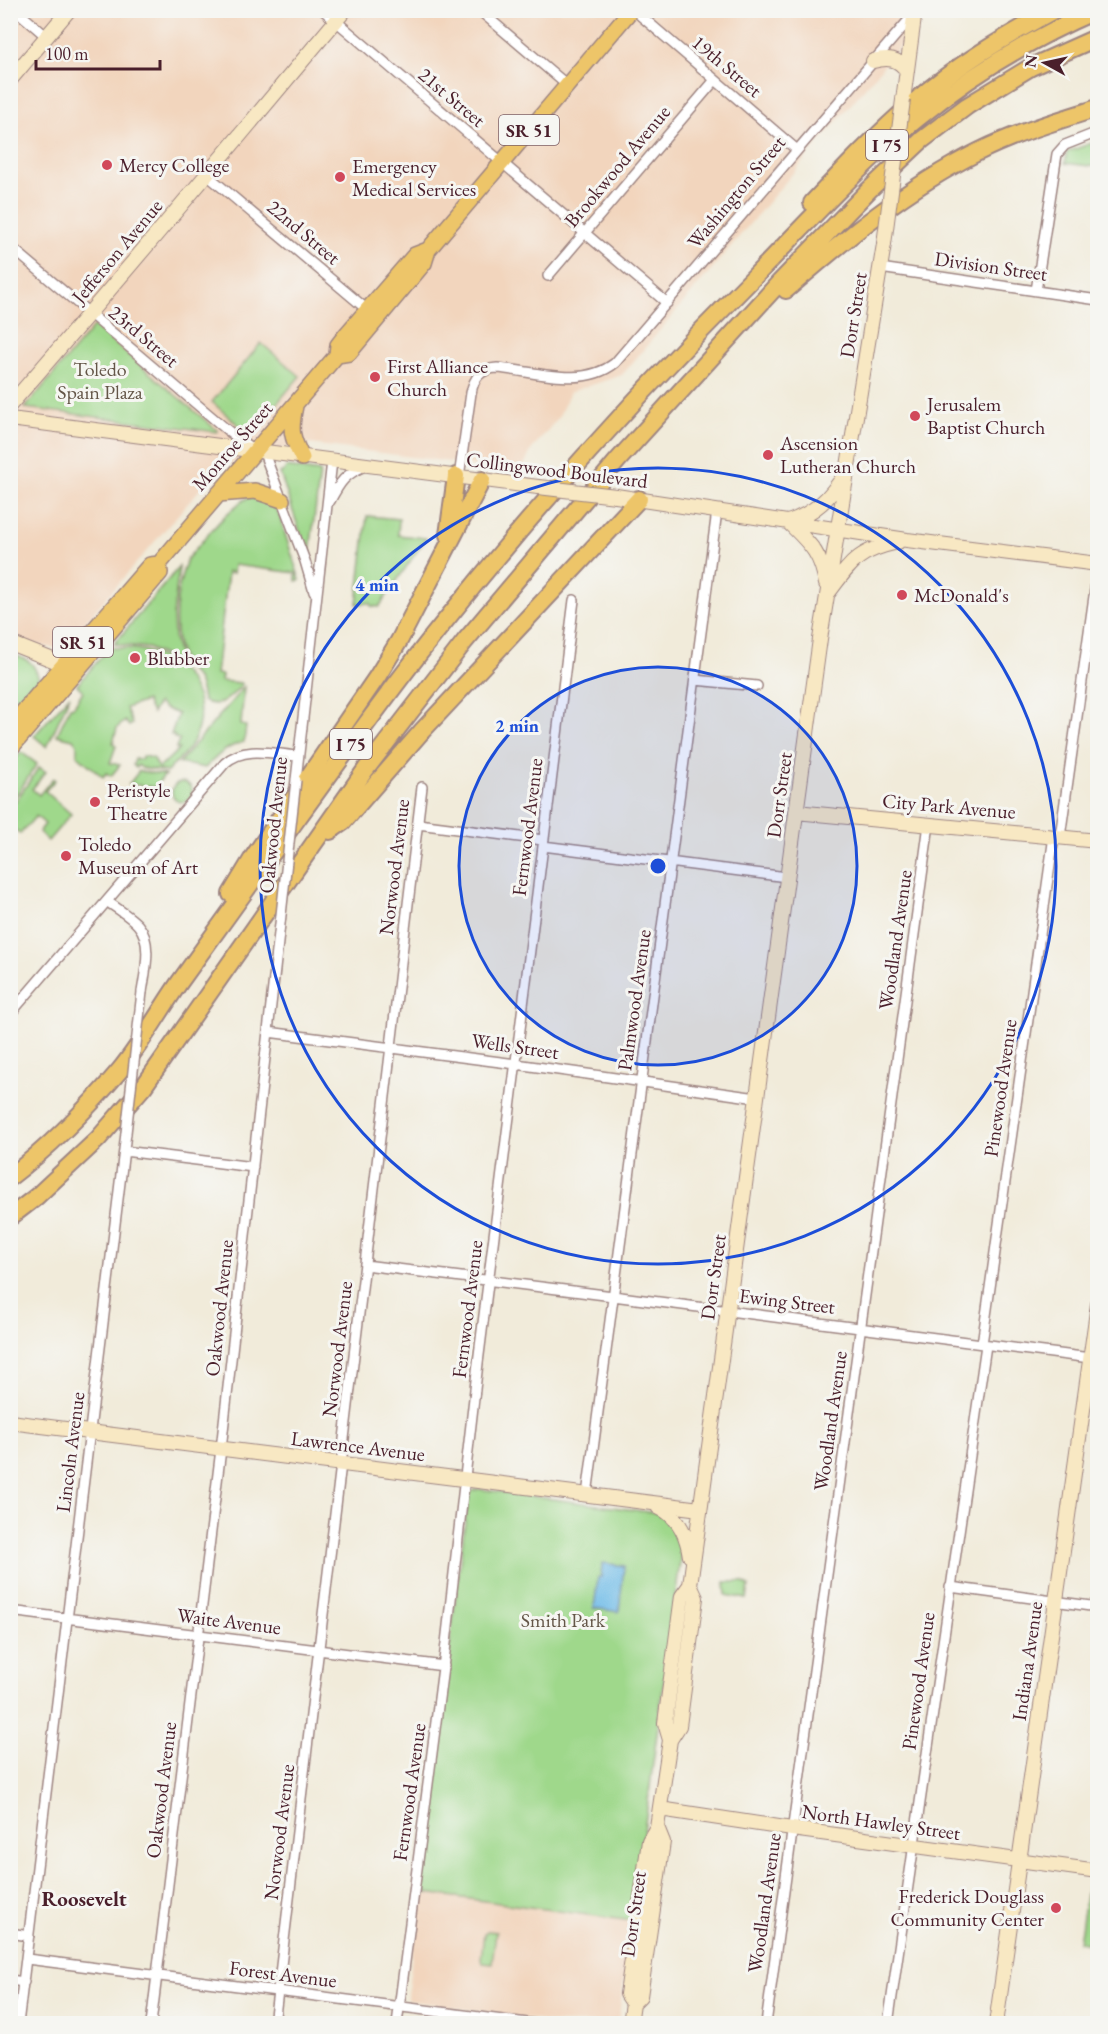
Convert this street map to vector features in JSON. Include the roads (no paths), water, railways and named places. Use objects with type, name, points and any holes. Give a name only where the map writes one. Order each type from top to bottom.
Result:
[{"type":"highway","points":[[709,322],[856,155],[914,101],[970,60],[1054,10]]},
{"type":"highway","name":"I 75","points":[[10,1177],[60,1135],[122,1067],[180,982],[377,708],[437,630],[640,394],[836,194],[918,118],[1017,49],[1097,10]]},
{"type":"highway","name":"I 75","points":[[10,1217],[36,1197],[98,1139],[144,1086],[372,761],[465,641],[598,483],[780,282],[869,190],[922,140],[967,106],[1031,67],[1098,37]]},
{"type":"highway","points":[[731,338],[862,225],[931,177],[1010,138],[1098,108]]},
{"type":"highway","points":[[446,548],[458,477]]},
{"type":"highway","points":[[180,982],[254,856],[377,677],[399,641],[482,480]]},
{"type":"highway","points":[[319,839],[343,822],[422,731],[639,499]]},
{"type":"main road","points":[[10,80],[69,10]]},
{"type":"main road","name":"Jefferson Avenue","points":[[10,405],[90,314],[345,10]]},
{"type":"main road","name":"Monroe Street","points":[[10,749],[150,565],[159,564],[218,494],[260,452],[295,404],[337,355],[338,345],[373,314],[415,255],[428,250],[632,10]]},
{"type":"main road","name":"Dorr Street","points":[[630,2024],[633,2003],[627,1994],[649,1841],[657,1827],[670,1740],[679,1726],[696,1598],[691,1578],[787,877],[827,593],[884,244],[916,11]]},
{"type":"main road","points":[[873,61],[892,59],[902,64],[908,71]]},
{"type":"main road","points":[[295,404],[292,436],[302,458]]},
{"type":"main road","name":"Collingwood Boulevard","points":[[10,419],[302,458],[639,499],[907,540],[1098,566]]},
{"type":"main road","points":[[827,593],[824,570],[817,552],[788,522],[818,508],[848,470]]},
{"type":"main road","points":[[218,494],[255,490],[282,500]]},
{"type":"main road","points":[[827,593],[854,559],[881,546],[907,540]]},
{"type":"main road","points":[[10,643],[71,667]]},
{"type":"main road","name":"Monroe Street","points":[[10,727],[71,667]]},
{"type":"main road","name":"City Park Avenue","points":[[796,812],[1098,841]]},
{"type":"main road","name":"Indiana Avenue","points":[[996,2024],[1055,1601],[1094,1359],[1098,1304]]},
{"type":"main road","name":"Lawrence Avenue","points":[[10,1422],[700,1509]]},
{"type":"main road","points":[[648,1503],[668,1511],[682,1528],[689,1550],[691,1578]]},
{"type":"main road","name":"North Hawley Street","points":[[660,1809],[1098,1871]]},
{"type":"street","points":[[16,10],[46,37]]},
{"type":"street","name":"21st Street","points":[[323,10],[666,303]]},
{"type":"street","points":[[479,10],[567,85]]},
{"type":"street","name":"19th Street","points":[[632,10],[797,150]]},
{"type":"street","name":"Washington Street","points":[[458,477],[471,393],[474,381],[479,374],[496,368],[572,377],[590,376],[610,367],[628,349],[916,11]]},
{"type":"street","name":"Brookwood Avenue","points":[[548,276],[715,80]]},
{"type":"street","points":[[1036,291],[1057,153],[1065,145],[1098,132]]},
{"type":"street","name":"22nd Street","points":[[206,174],[373,314]]},
{"type":"street","name":"23rd Street","points":[[10,246],[226,429],[260,452]]},
{"type":"street","name":"Division Street","points":[[880,268],[1098,300]]},
{"type":"street","name":"Oakwood Avenue","points":[[260,452],[282,500],[315,595]]},
{"type":"street","name":"Oakwood Avenue","points":[[152,2024],[221,1449],[315,595],[332,461]]},
{"type":"street","name":"Oakwood Avenue","points":[[326,508],[342,479],[366,465]]},
{"type":"street","name":"Palmwood Avenue","points":[[587,1495],[717,511]]},
{"type":"street","name":"Pinewood Avenue","points":[[888,2024],[1057,837],[1098,566]]},
{"type":"street","name":"Fernwood Avenue","points":[[398,2024],[574,600]]},
{"type":"street","points":[[695,680],[757,686]]},
{"type":"street","points":[[10,1014],[232,757],[244,752],[298,756]]},
{"type":"street","name":"Norwood Avenue","points":[[274,2024],[422,787]]},
{"type":"street","points":[[418,824],[787,877]]},
{"type":"street","name":"Woodland Avenue","points":[[766,2024],[929,824]]},
{"type":"street","name":"Lincoln Avenue","points":[[18,2024],[124,1151],[146,949],[144,935],[137,924],[107,901]]},
{"type":"street","name":"Wells Street","points":[[268,1032],[757,1098]]},
{"type":"street","points":[[124,1151],[253,1167]]},
{"type":"street","name":"Ewing Street","points":[[365,1265],[1094,1359]]},
{"type":"street","points":[[950,1587],[1098,1607]]},
{"type":"street","name":"Waite Avenue","points":[[10,1611],[444,1666]]},
{"type":"street","points":[[10,1934],[29,1936]]},
{"type":"street","name":"Forest Avenue","points":[[27,1959],[535,2024]]},
{"type":"street","points":[[10,1980],[24,1982]]},
{"type":"water","points":[[602,1563],[624,1566],[619,1612],[594,1608]]},
{"type":"place","name":"Mercy College","points":[[107,165]]},
{"type":"place","name":"Emergency Medical Services","points":[[340,177]]},
{"type":"place","name":"First Alliance Church","points":[[375,377]]},
{"type":"place","name":"Jerusalem Baptist Church","points":[[915,416]]},
{"type":"place","name":"Ascension Lutheran Church","points":[[768,455]]},
{"type":"place","name":"McDonald's","points":[[902,595]]},
{"type":"place","name":"Blubber","points":[[135,658]]},
{"type":"place","name":"Peristyle Theatre","points":[[95,802]]},
{"type":"place","name":"Toledo Museum of Art","points":[[66,856]]},
{"type":"place","name":"Frederick Douglass Community Center","points":[[1056,1908]]},
{"type":"district","name":"Roosevelt","points":[[84,1898]]},
{"type":"park label","name":"Toledo Spain Plaza","points":[[100,380]]},
{"type":"park label","name":"Smith Park","points":[[563,1620]]}]
